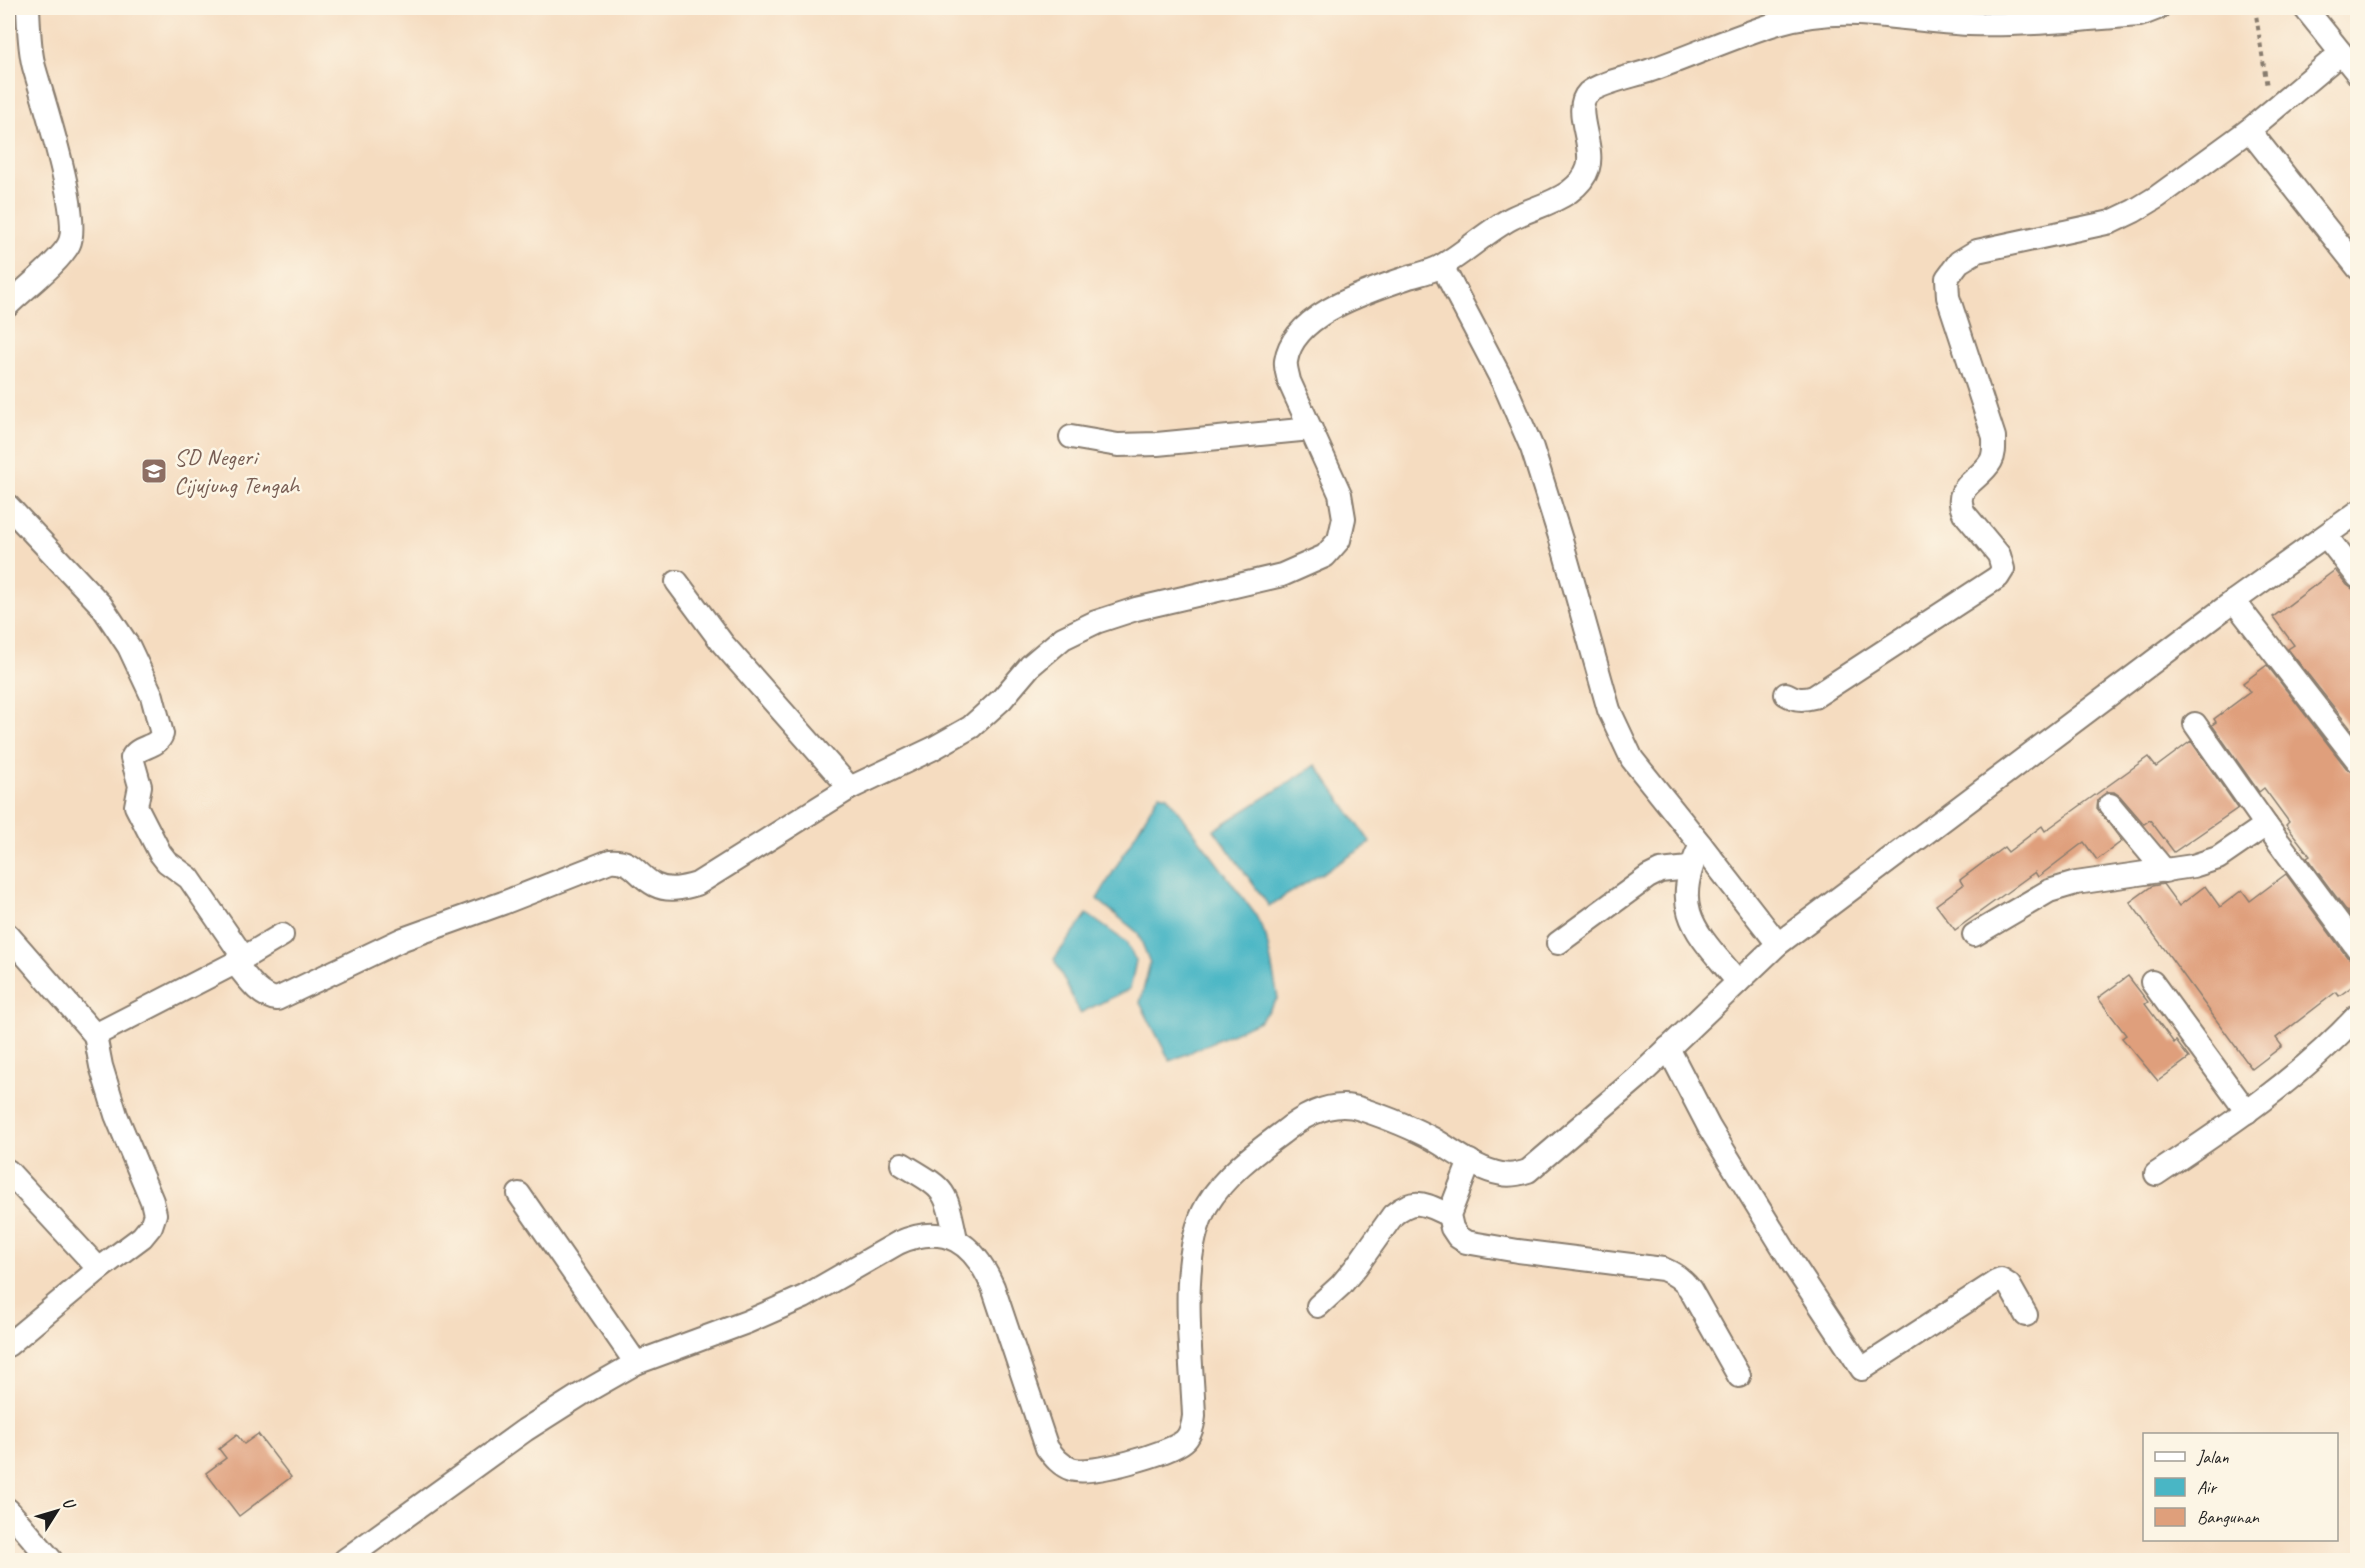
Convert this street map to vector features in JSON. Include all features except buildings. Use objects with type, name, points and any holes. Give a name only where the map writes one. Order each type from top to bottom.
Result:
[{"type":"street","points":[[8,305],[62,254],[72,236],[72,221],[55,140],[44,95],[33,65],[28,8]]},
{"type":"street","points":[[8,506],[101,606],[129,647],[152,696],[162,734],[156,743],[136,752],[132,758],[140,786],[136,806],[163,857],[189,878],[261,993],[269,998],[277,999],[403,939],[610,861],[619,860],[629,864],[654,885],[667,889],[698,884],[850,788],[932,749],[971,727],[1002,699],[1030,666],[1063,638],[1096,622],[1136,609],[1282,575],[1305,567],[1325,556],[1339,540],[1344,518],[1340,494],[1290,381],[1285,363],[1290,347],[1299,332],[1321,315],[1350,299],[1442,266],[1477,240],[1513,218],[1567,194],[1579,183],[1588,168],[1590,152],[1581,109],[1583,101],[1594,89],[1650,71],[1778,23],[1812,15],[1845,12],[1944,22],[1991,24],[2140,15],[2158,8]]},
{"type":"street","points":[[2305,8],[2358,74]]},
{"type":"street","points":[[1786,693],[1793,699],[1814,698],[1998,577],[2003,569],[2000,555],[1964,513],[1960,505],[1963,490],[1991,462],[1994,437],[1948,297],[1947,278],[1959,262],[1977,251],[2111,222],[2157,197],[2271,112],[2341,53]]},
{"type":"street","points":[[2248,130],[2358,268]]},
{"type":"street","points":[[1442,266],[1505,386],[1532,448],[1610,710],[1619,733],[1632,759],[1778,945]]},
{"type":"street","points":[[1071,437],[1118,445],[1157,444],[1311,429]]},
{"type":"street","points":[[345,1560],[525,1430],[580,1395],[636,1364],[804,1297],[914,1236],[928,1234],[956,1239],[971,1251],[985,1268],[1047,1448],[1059,1463],[1073,1470],[1093,1471],[1171,1449],[1185,1440],[1192,1429],[1194,1416],[1188,1317],[1190,1264],[1196,1233],[1207,1205],[1243,1162],[1294,1123],[1317,1111],[1339,1106],[1358,1108],[1380,1115],[1430,1137],[1470,1161],[1501,1174],[1515,1175],[1528,1171],[1637,1078],[1778,945],[2234,601],[2358,512]]},
{"type":"street","points":[[2326,536],[2358,577]]},
{"type":"street","points":[[676,582],[723,644],[850,788]]},
{"type":"street","points":[[2234,601],[2358,761]]},
{"type":"street","points":[[2195,724],[2358,950]]},
{"type":"street","points":[[2110,805],[2165,871]]},
{"type":"street","points":[[1974,935],[2049,891],[2076,883],[2193,866],[2218,858],[2266,825]]},
{"type":"street","points":[[1701,845],[1689,868],[1685,893],[1688,910],[1696,928],[1738,982]]},
{"type":"street","points":[[1558,943],[1647,877],[1660,871],[1689,868]]},
{"type":"street","points":[[95,1035],[240,960],[282,934]]},
{"type":"street","points":[[8,935],[95,1035],[101,1066],[116,1115],[152,1201],[155,1214],[151,1226],[142,1237],[10,1337]]},
{"type":"street","points":[[2152,982],[2247,1112]]},
{"type":"street","points":[[2156,1174],[2247,1112],[2297,1071],[2358,1015]]},
{"type":"street","points":[[1668,1048],[1727,1157],[1793,1264],[1862,1369],[1996,1281],[2001,1280],[2009,1286],[2026,1315]]},
{"type":"street","points":[[1470,1161],[1449,1215],[1452,1228],[1458,1237],[1466,1242],[1518,1251],[1663,1269],[1672,1273],[1681,1278],[1689,1289],[1739,1376]]},
{"type":"street","points":[[902,1164],[936,1184],[943,1191],[948,1200],[956,1239]]},
{"type":"street","points":[[8,1171],[99,1269]]},
{"type":"street","points":[[519,1194],[636,1364]]},
{"type":"street","points":[[1318,1306],[1341,1285],[1393,1215],[1404,1205],[1418,1202],[1449,1215]]},
{"type":"street","points":[[8,1510],[51,1560]]},
{"type":"path","points":[[2255,8],[2271,112]]},
{"type":"water","points":[[1316,765],[1371,843],[1269,906],[1214,830]]},
{"type":"water","points":[[1159,794],[1167,796],[1255,914],[1266,936],[1278,998],[1260,1021],[1170,1061],[1140,1003],[1150,963],[1138,933],[1097,899]]},
{"type":"water","points":[[1087,914],[1126,942],[1136,961],[1130,989],[1080,1013],[1054,959]]},
{"type":"place","name":"SD Negeri Cijujung Tengah","points":[[154,471]]}]
